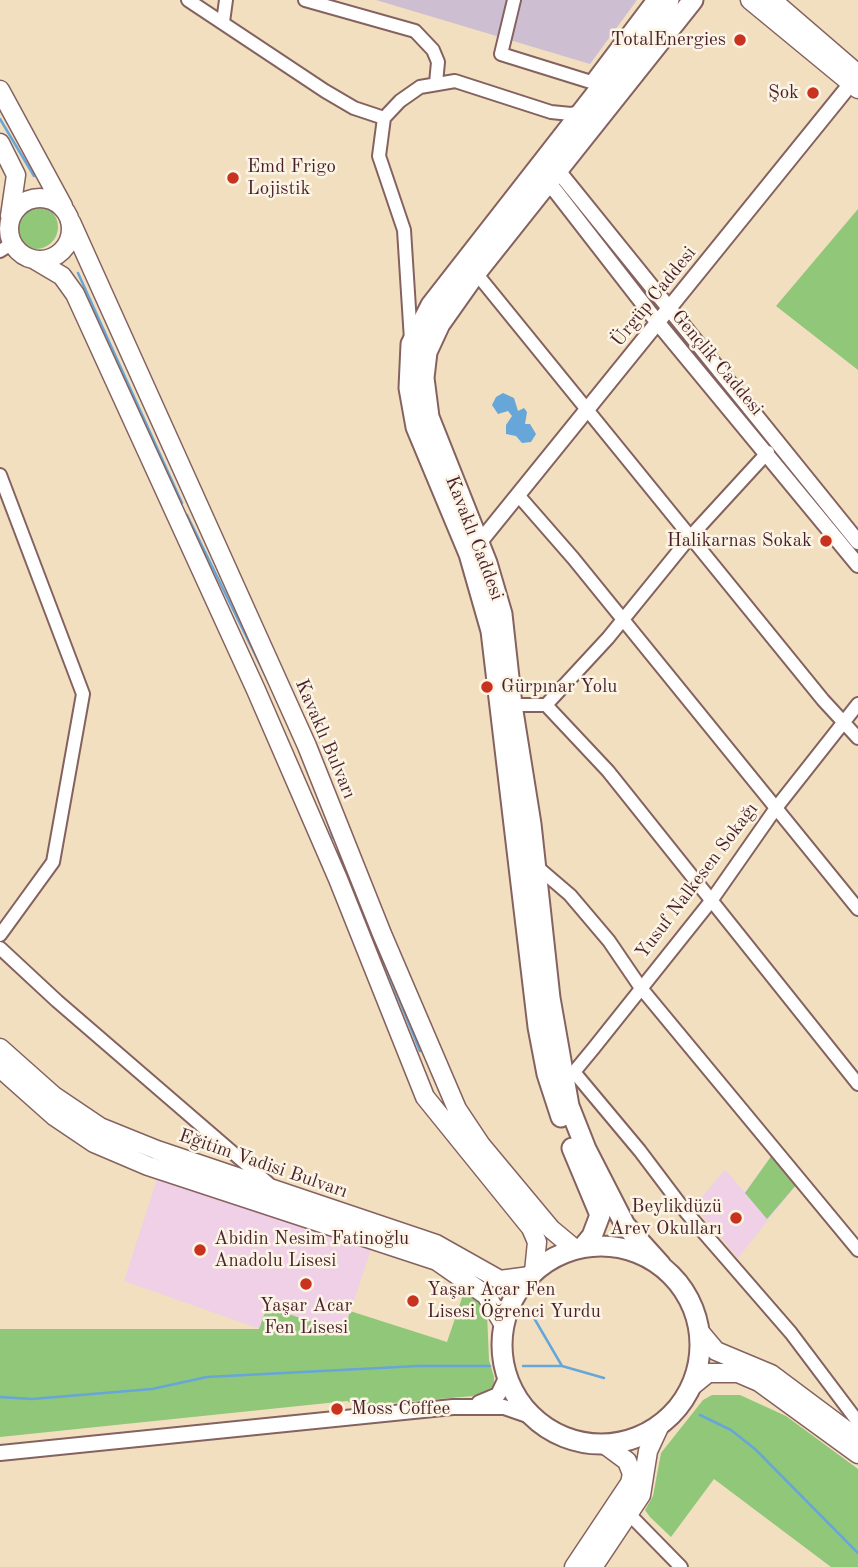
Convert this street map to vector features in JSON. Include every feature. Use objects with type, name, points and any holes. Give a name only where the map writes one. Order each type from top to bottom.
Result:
[{"type":"main road","name":"Kavaklı Caddesi","points":[[578,1248],[592,1236],[600,1216],[565,1131],[547,1074],[538,1027],[491,631],[469,554],[415,428],[409,388],[411,344],[431,305],[669,0]]},
{"type":"main road","name":"Kavaklı Caddesi","points":[[661,1265],[625,1225],[586,1149],[569,1106],[569,1075],[550,998],[536,864],[512,705],[502,614],[496,586],[429,417],[424,378],[427,352],[440,324],[476,273],[694,0]]},
{"type":"main road","points":[[750,0],[856,80]]},
{"type":"main road","points":[[772,0],[856,80]]},
{"type":"main road","name":"Kavaklı Bulvarı","points":[[0,90],[69,217],[203,521],[307,746],[382,934],[457,1109],[481,1145],[551,1229],[578,1248]]},
{"type":"main road","points":[[0,144],[16,175],[6,247],[36,260],[62,276],[75,294],[256,690],[338,879],[425,1097],[531,1228],[537,1242],[532,1274]]},
{"type":"main road","points":[[10,220],[22,204],[32,199],[52,200],[69,217],[69,242],[63,250],[55,256],[36,260]]},
{"type":"main road","name":"Eğitim Vadisi Bulvarı","points":[[0,1048],[54,1097],[100,1127],[157,1150],[436,1244],[500,1280],[532,1274]]},
{"type":"main road","name":"Eğitim Vadisi Bulvarı","points":[[0,1068],[54,1116],[94,1143],[148,1166],[437,1261],[486,1295],[504,1325]]},
{"type":"main road","points":[[615,1247],[634,1251],[661,1265],[688,1295],[700,1332],[699,1363],[692,1386],[679,1407],[660,1425],[643,1435],[604,1444],[567,1438],[533,1417],[519,1401],[507,1376],[502,1343],[511,1304],[532,1274],[578,1248],[615,1247]]},
{"type":"main road","points":[[700,1332],[716,1351],[771,1374],[858,1439]]},
{"type":"main road","points":[[692,1386],[708,1373],[738,1373],[759,1382],[858,1454]]},
{"type":"main road","points":[[593,1567],[630,1515],[645,1485],[648,1451],[660,1425]]},
{"type":"main road","points":[[574,1567],[630,1483],[632,1474],[627,1461],[604,1444]]},
{"type":"street","points":[[188,0],[325,91],[354,108],[384,118]]},
{"type":"street","points":[[223,22],[226,0]]},
{"type":"street","points":[[305,0],[415,31],[433,50],[438,62],[436,83]]},
{"type":"street","points":[[514,0],[501,54],[591,82],[653,0]]},
{"type":"street","name":"Ürgüp Caddesi","points":[[479,543],[856,80]]},
{"type":"street","points":[[411,344],[404,230],[379,156],[384,118],[400,100],[420,87],[455,81],[551,112],[571,114],[584,111]]},
{"type":"street","name":"Gençlik Caddesi","points":[[554,178],[668,310],[858,542]]},
{"type":"street","name":"Gençlik Caddesi","points":[[554,178],[658,323],[858,565]]},
{"type":"street","points":[[476,273],[823,700],[858,738]]},
{"type":"street","points":[[546,705],[622,620],[690,537],[768,453]]},
{"type":"street","points":[[0,475],[83,694],[53,862],[0,934]]},
{"type":"street","points":[[517,495],[858,909]]},
{"type":"street","name":"Yusuf Nalkesen Sokağı","points":[[569,1075],[710,901],[776,808],[858,704]]},
{"type":"street","points":[[512,705],[546,705],[608,771],[858,1084]]},
{"type":"street","points":[[536,864],[578,904],[609,941],[641,988],[852,1233],[858,1250]]},
{"type":"street","points":[[0,947],[118,1055],[251,1170],[277,1189]]},
{"type":"street","points":[[569,1075],[640,1150],[686,1212],[791,1334],[858,1422]]},
{"type":"street","points":[[453,1407],[494,1398],[505,1386],[507,1376]]},
{"type":"street","points":[[0,1453],[453,1407],[505,1407],[533,1417]]},
{"type":"street","points":[[630,1515],[681,1567]]},
{"type":"shaded area","points":[[376,0],[637,0],[590,64]]},
{"type":"shaded area","name":"Beylikdüzü Arev Okulları","points":[[772,1155],[797,1184],[738,1258],[694,1206],[725,1170],[745,1192]]},
{"type":"shaded area","points":[[157,1179],[371,1249],[348,1319],[334,1329],[267,1307],[260,1329],[124,1281]]},
{"type":"green space","points":[[36,205],[51,212],[58,227],[51,242],[36,249],[21,242],[14,227],[21,212]]},
{"type":"green space","points":[[858,209],[858,370],[776,306]]},
{"type":"green space","points":[[772,1155],[797,1184],[767,1219],[745,1193]]},
{"type":"green space","points":[[464,1292],[483,1305],[487,1313],[489,1360],[494,1389],[485,1395],[357,1406],[347,1401],[0,1437],[0,1329],[259,1329],[267,1307],[334,1329],[348,1319],[350,1311],[447,1342]]},
{"type":"green space","points":[[712,1395],[740,1395],[786,1416],[858,1469],[858,1567],[831,1567],[714,1479],[671,1537],[650,1517],[645,1510],[653,1496],[661,1453],[703,1400]]},
{"type":"water","points":[[503,393],[514,398],[518,411],[524,408],[527,412],[525,424],[530,424],[536,434],[531,442],[522,443],[516,436],[506,434],[506,425],[512,416],[508,411],[498,414],[492,405],[496,397]]},
{"type":"waterway","points":[[0,119],[34,176]]},
{"type":"waterway","points":[[78,273],[182,503]]},
{"type":"waterway","points":[[187,515],[270,685]]},
{"type":"waterway","points":[[328,823],[333,838]]},
{"type":"waterway","points":[[338,850],[420,1051]]},
{"type":"waterway","points":[[534,1318],[562,1366]]},
{"type":"waterway","points":[[0,1397],[32,1399],[152,1389],[207,1377],[418,1366],[490,1366]]},
{"type":"waterway","points":[[523,1366],[562,1366],[604,1378]]},
{"type":"waterway","points":[[700,1415],[731,1430],[755,1449],[858,1553]]},
{"type":"place","name":"TotalEnergies","points":[[740,40]]},
{"type":"place","name":"Şok","points":[[813,93]]},
{"type":"place","name":"Emd Frigo Lojistik","points":[[233,178]]},
{"type":"place","name":"Halikarnas Sokak","points":[[826,541]]},
{"type":"place","name":"Gürpınar Yolu","points":[[487,687]]},
{"type":"place","name":"Beylikdüzü Arev Okulları","points":[[736,1218]]},
{"type":"place","name":"Abidin Nesim Fatinoğlu Anadolu Lisesi","points":[[200,1250]]},
{"type":"place","name":"Yaşar Acar Fen Lisesi","points":[[306,1284]]},
{"type":"place","name":"Yaşar Acar Fen Lisesi Öğrenci Yurdu","points":[[413,1301]]},
{"type":"place","name":"Moss Coffee","points":[[337,1409]]}]
